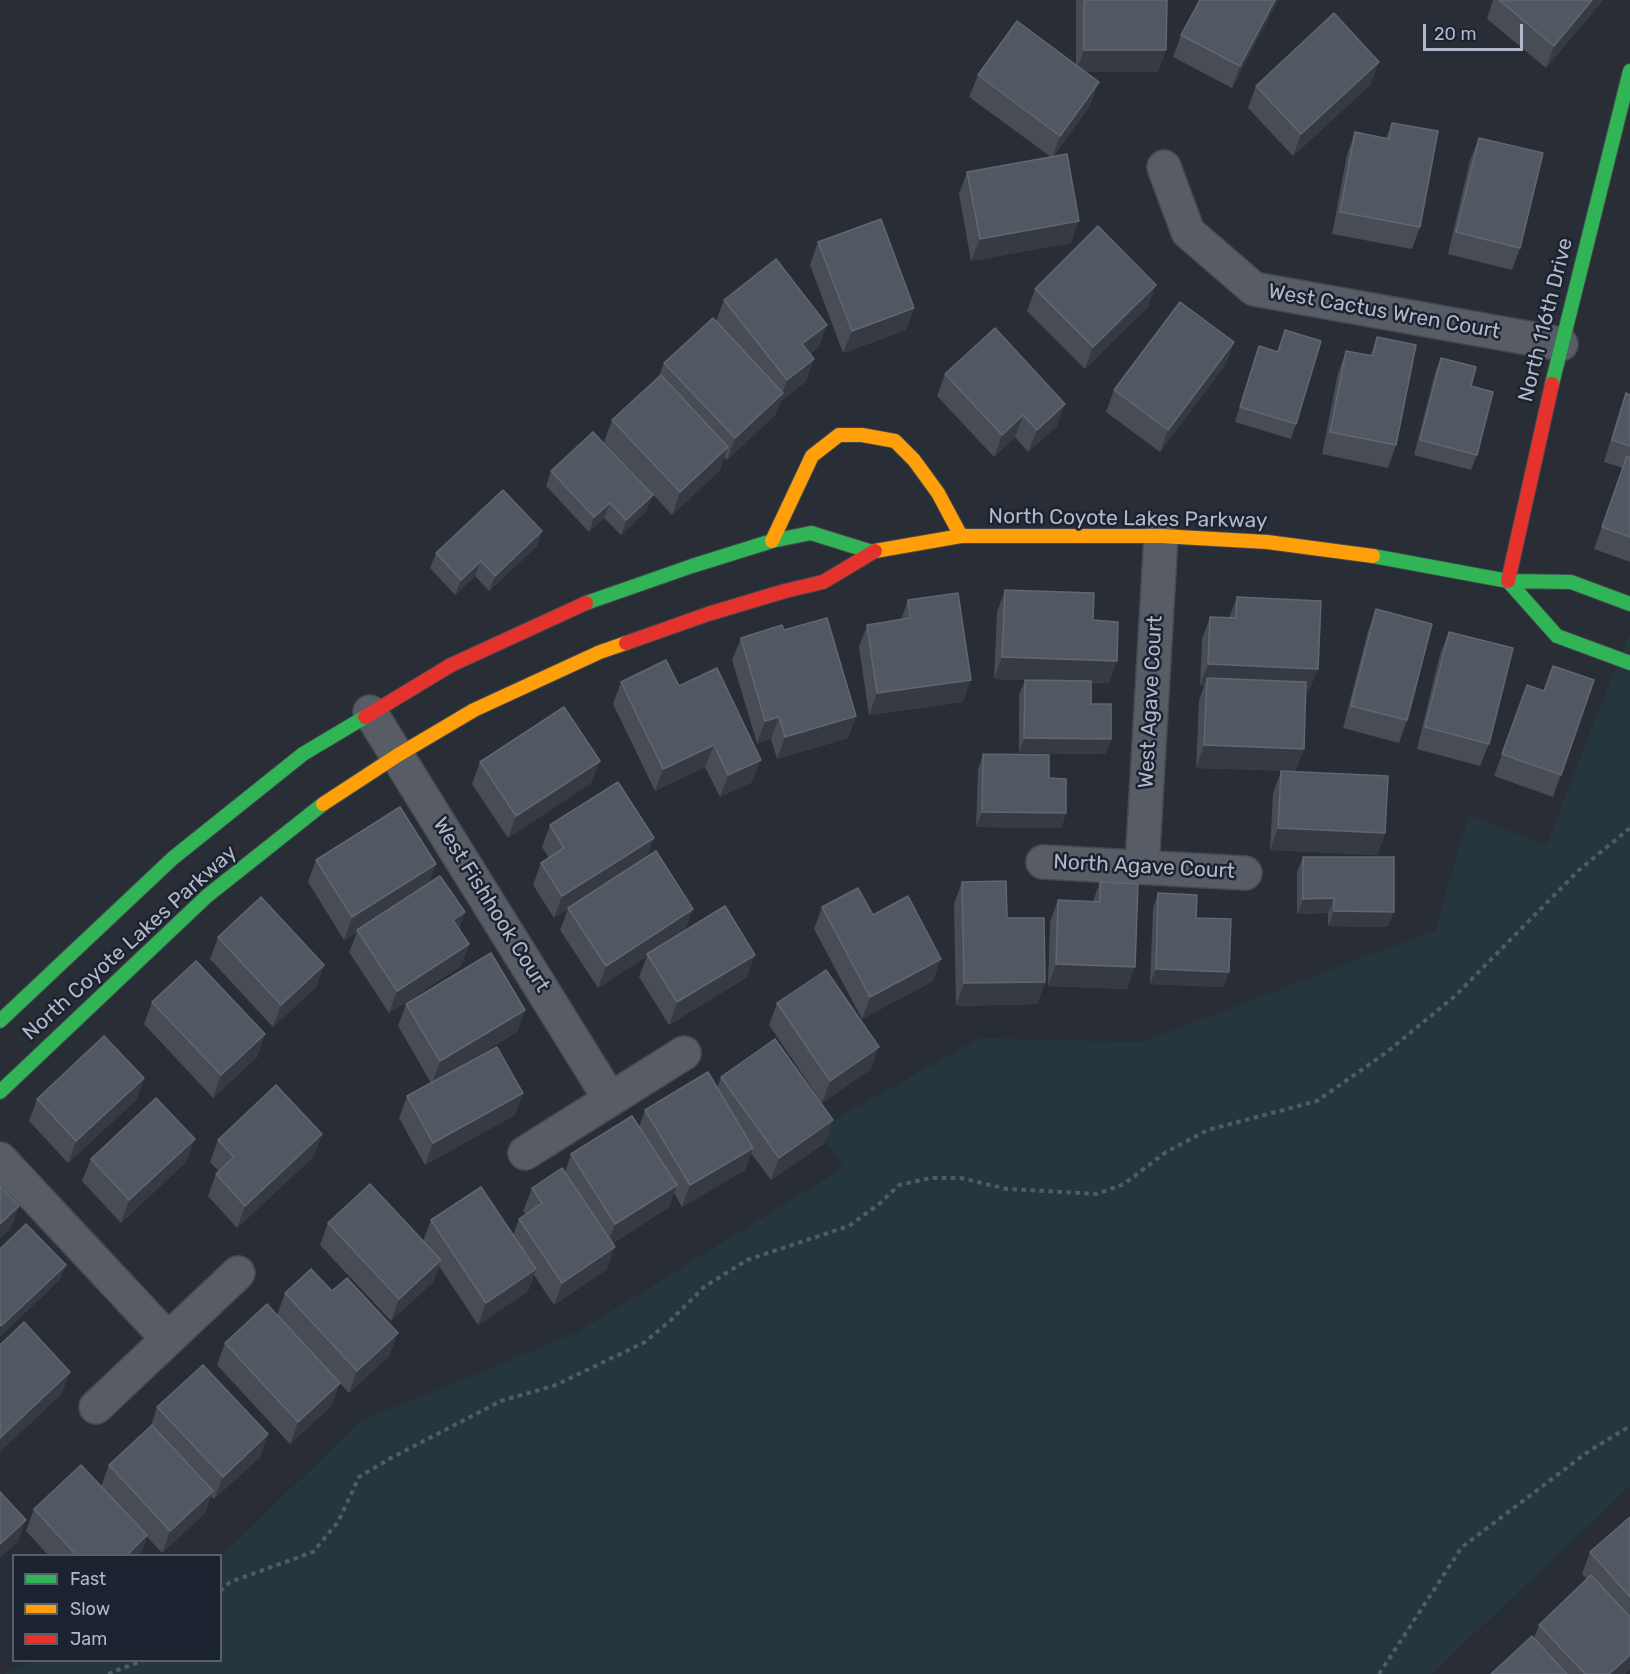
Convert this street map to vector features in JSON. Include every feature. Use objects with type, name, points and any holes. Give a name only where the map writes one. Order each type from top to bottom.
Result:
[{"type":"street","name":"North 116th Drive","points":[[1508,581],[1561,344],[1630,70]]},
{"type":"street","name":"West Cactus Wren Court","points":[[1164,167],[1188,231],[1254,289],[1561,344]]},
{"type":"street","name":"North Coyote Lakes Parkway","points":[[771,541],[812,456],[839,435],[862,435],[895,441],[914,460],[932,485],[961,536]]},
{"type":"street","name":"North Coyote Lakes Parkway","points":[[0,1021],[173,858],[303,754],[451,665],[581,605],[771,541],[811,533],[872,552]]},
{"type":"street","name":"North Coyote Lakes Parkway","points":[[0,1092],[207,896],[333,796],[398,755],[474,710],[600,652],[708,614],[823,582],[872,552],[961,536],[1161,536],[1278,543],[1376,556],[1508,581],[1571,582],[1630,604]]},
{"type":"street","name":"West Agave Court","points":[[1142,867],[1161,536]]},
{"type":"street","points":[[1508,581],[1557,636],[1630,663]]},
{"type":"street","name":"West Fishhook Court","points":[[370,712],[610,1099]]},
{"type":"street","name":"North Agave Court","points":[[1043,862],[1245,873]]},
{"type":"street","points":[[525,1153],[684,1053]]},
{"type":"street","points":[[0,1158],[168,1339]]},
{"type":"street","points":[[96,1407],[238,1273]]},
{"type":"path","points":[[222,1589],[230,1582],[313,1552],[338,1522],[359,1477],[501,1401],[556,1384],[645,1342],[704,1287],[747,1260],[849,1226],[879,1204],[899,1185],[931,1178],[961,1178],[1007,1189],[1097,1194],[1124,1184],[1166,1152],[1208,1131],[1317,1101],[1387,1052],[1455,996],[1579,870],[1630,828]]},
{"type":"path","points":[[1379,1674],[1462,1547],[1589,1451],[1630,1426]]},
{"type":"path","points":[[108,1674],[139,1662]]},
{"type":"shaded area","points":[[1628,636],[1630,637],[1630,1486],[1432,1674],[4,1674],[30,1662],[222,1662],[222,1555],[361,1421],[576,1333],[843,1168],[818,1129],[979,1038],[1142,1042],[1435,930],[1469,815],[1546,846]]},
{"type":"building","points":[[1084,0],[1167,0],[1166,50],[1084,50]]},
{"type":"building","points":[[1200,0],[1275,0],[1240,66],[1181,35]]},
{"type":"building","points":[[1499,0],[1592,0],[1554,46]]},
{"type":"building","points":[[1334,13],[1379,62],[1301,134],[1256,86]]},
{"type":"building","points":[[1017,21],[1099,82],[1060,136],[978,75]]},
{"type":"building","points":[[1392,123],[1438,131],[1420,227],[1340,212],[1355,132],[1389,139]]},
{"type":"building","points":[[1479,138],[1543,153],[1520,248],[1456,232]]},
{"type":"building","points":[[1067,154],[1079,221],[980,239],[967,172]]},
{"type":"building","points":[[881,219],[914,308],[852,331],[818,242]]},
{"type":"building","points":[[1098,226],[1156,285],[1093,347],[1035,289]]},
{"type":"building","points":[[776,259],[827,325],[802,344],[814,359],[787,380],[724,300]]},
{"type":"building","points":[[1180,302],[1234,342],[1168,430],[1114,390]]},
{"type":"building","points":[[713,318],[783,393],[735,438],[664,363]]},
{"type":"building","points":[[995,328],[1065,404],[1037,430],[1023,415],[1002,435],[945,374]]},
{"type":"building","points":[[1285,330],[1321,341],[1296,424],[1240,407],[1259,346],[1278,352]]},
{"type":"building","points":[[1377,337],[1416,345],[1396,445],[1330,432],[1346,351],[1373,356]]},
{"type":"building","points":[[1441,358],[1476,367],[1471,386],[1493,392],[1477,455],[1420,440]]},
{"type":"building","points":[[661,375],[728,447],[680,492],[612,420]]},
{"type":"building","points":[[1626,393],[1630,395],[1630,446],[1612,440]]},
{"type":"building","points":[[593,432],[653,495],[626,520],[610,503],[594,517],[551,471]]},
{"type":"building","points":[[1627,456],[1630,457],[1630,537],[1602,527]]},
{"type":"building","points":[[503,490],[542,531],[495,576],[481,561],[461,580],[436,553]]},
{"type":"building","points":[[1005,590],[1094,593],[1093,620],[1118,622],[1117,661],[1002,657]]},
{"type":"building","points":[[958,593],[971,680],[877,693],[867,625],[910,618],[908,600]]},
{"type":"building","points":[[1237,597],[1321,601],[1318,669],[1208,664],[1210,617],[1236,618]]},
{"type":"building","points":[[1376,609],[1432,624],[1407,720],[1351,706]]},
{"type":"building","points":[[827,618],[856,716],[785,737],[779,717],[765,721],[741,638],[782,625],[784,630]]},
{"type":"building","points":[[1449,632],[1513,648],[1489,744],[1425,727]]},
{"type":"building","points":[[666,660],[679,686],[717,668],[761,760],[728,775],[714,745],[663,769],[621,682]]},
{"type":"building","points":[[1553,666],[1594,680],[1561,775],[1502,754],[1527,685],[1544,691]]},
{"type":"building","points":[[1207,678],[1306,682],[1304,749],[1204,745]]},
{"type":"building","points":[[1025,680],[1091,681],[1091,704],[1111,704],[1111,739],[1024,738]]},
{"type":"building","points":[[564,707],[600,761],[516,816],[480,762]]},
{"type":"building","points":[[983,754],[1049,755],[1049,778],[1066,779],[1066,813],[982,812]]},
{"type":"building","points":[[1281,771],[1388,776],[1385,833],[1278,828]]},
{"type":"building","points":[[618,782],[654,838],[562,896],[541,863],[564,848],[550,825]]},
{"type":"building","points":[[400,807],[436,864],[352,917],[316,860]]},
{"type":"building","points":[[656,851],[693,909],[606,966],[568,908]]},
{"type":"building","points":[[1303,857],[1394,857],[1394,912],[1334,911],[1334,898],[1303,899]]},
{"type":"building","points":[[440,876],[465,912],[453,920],[469,944],[397,991],[357,930]]},
{"type":"building","points":[[1006,881],[1007,918],[1044,918],[1045,982],[964,983],[962,882]]},
{"type":"building","points":[[1100,882],[1138,884],[1135,967],[1056,964],[1058,900],[1100,902]]},
{"type":"building","points":[[858,888],[873,915],[908,896],[941,959],[870,997],[822,907]]},
{"type":"building","points":[[1158,893],[1197,895],[1196,918],[1231,919],[1229,972],[1156,969]]},
{"type":"building","points":[[261,897],[324,965],[281,1005],[218,937]]},
{"type":"building","points":[[725,906],[755,955],[677,1002],[647,954]]},
{"type":"building","points":[[491,953],[525,1010],[440,1061],[406,1004]]},
{"type":"building","points":[[196,961],[265,1034],[221,1075],[152,1002]]},
{"type":"building","points":[[826,970],[879,1047],[830,1081],[777,1003]]},
{"type":"building","points":[[104,1036],[144,1078],[76,1141],[37,1099]]},
{"type":"building","points":[[775,1039],[833,1120],[779,1158],[721,1077]]},
{"type":"building","points":[[497,1047],[523,1093],[433,1143],[407,1096]]},
{"type":"building","points":[[708,1072],[753,1148],[690,1185],[645,1110]]},
{"type":"building","points":[[276,1085],[322,1134],[245,1206],[216,1174],[234,1157],[218,1140]]},
{"type":"building","points":[[156,1098],[195,1139],[129,1200],[91,1159]]},
{"type":"building","points":[[632,1116],[677,1185],[615,1224],[571,1154]]},
{"type":"building","points":[[562,1168],[615,1247],[562,1283],[519,1219],[542,1203],[532,1188]]},
{"type":"building","points":[[370,1184],[441,1260],[399,1299],[328,1223]]},
{"type":"building","points":[[0,1185],[19,1206],[0,1224]]},
{"type":"building","points":[[481,1187],[536,1269],[486,1303],[431,1220]]},
{"type":"building","points":[[26,1224],[66,1265],[1,1326],[0,1249]]},
{"type":"building","points":[[311,1269],[332,1291],[347,1278],[398,1333],[357,1371],[285,1293]]},
{"type":"building","points":[[267,1304],[340,1383],[298,1422],[225,1343]]},
{"type":"building","points":[[24,1322],[70,1372],[0,1438],[0,1345]]},
{"type":"building","points":[[203,1365],[268,1434],[223,1477],[157,1407]]},
{"type":"building","points":[[152,1425],[213,1491],[170,1531],[109,1465]]},
{"type":"building","points":[[81,1465],[147,1535],[128,1554],[75,1554],[34,1509]]},
{"type":"building","points":[[0,1492],[26,1520],[0,1544]]},
{"type":"building","points":[[1630,1517],[1630,1597],[1590,1552]]},
{"type":"building","points":[[1591,1575],[1630,1617],[1630,1655],[1609,1674],[1585,1674],[1539,1625]]},
{"type":"building","points":[[1532,1636],[1567,1674],[1491,1674]]},
{"type":"traffic: fast","points":[[1552,384],[1630,71]]},
{"type":"traffic: fast","points":[[586,603],[772,541],[811,533],[872,552]]},
{"type":"traffic: fast","points":[[1373,556],[1508,581],[1571,582],[1630,604]]},
{"type":"traffic: fast","points":[[1508,581],[1557,636],[1630,663]]},
{"type":"traffic: fast","points":[[0,1021],[173,858],[303,754],[365,717]]},
{"type":"traffic: fast","points":[[0,1092],[207,896],[323,804]]},
{"type":"traffic: slow","points":[[772,541],[812,456],[839,435],[862,435],[895,441],[914,460],[938,493],[961,536]]},
{"type":"traffic: slow","points":[[875,551],[961,536],[1161,536],[1267,542],[1373,556]]},
{"type":"traffic: slow","points":[[323,804],[398,755],[474,710],[600,652],[626,643]]},
{"type":"traffic: jam","points":[[1508,581],[1552,384]]},
{"type":"traffic: jam","points":[[626,643],[708,614],[823,582],[875,551]]},
{"type":"traffic: jam","points":[[365,717],[451,665],[586,603]]}]
